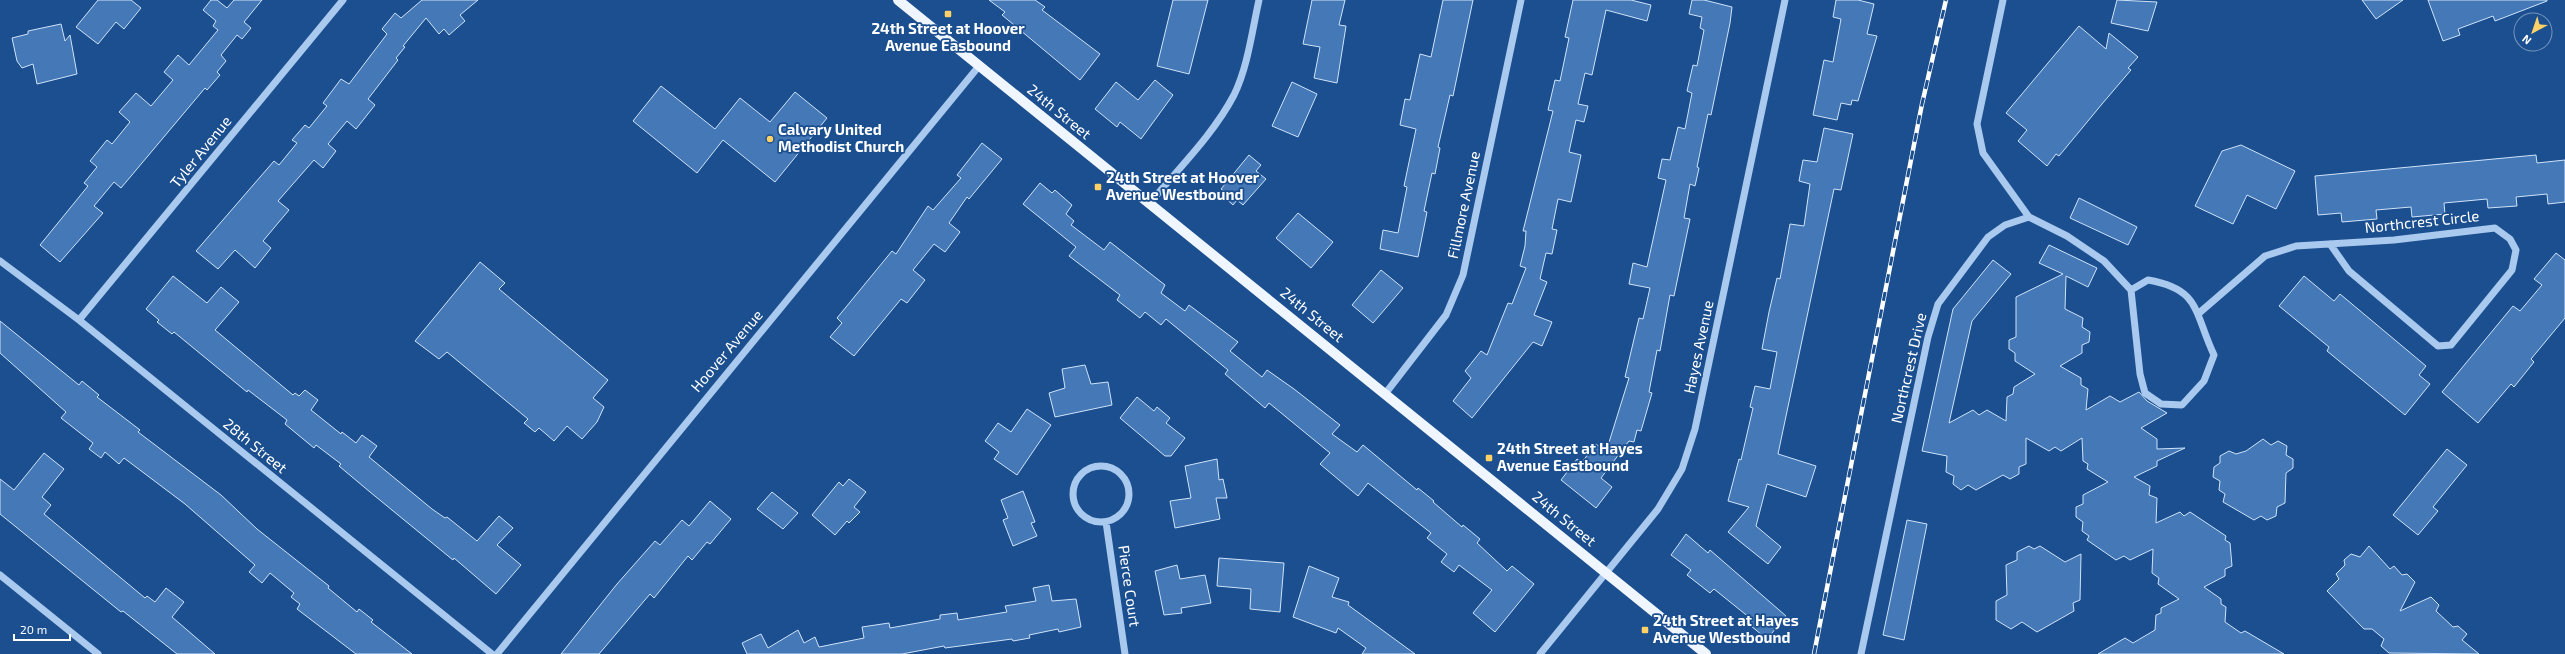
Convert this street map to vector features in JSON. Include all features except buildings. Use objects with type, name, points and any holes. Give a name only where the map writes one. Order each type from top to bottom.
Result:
[{"type":"main road","name":"24th Street","points":[[898,0],[1706,654]]},
{"type":"street","name":"Tyler Avenue","points":[[79,320],[343,0]]},
{"type":"street","points":[[1149,204],[1220,119],[1234,94],[1247,56],[1259,0]]},
{"type":"street","name":"Fillmore Avenue","points":[[1385,394],[1446,314],[1463,275],[1521,0]]},
{"type":"street","name":"Hayes Avenue","points":[[1540,654],[1658,509],[1682,469],[1695,429],[1785,0]]},
{"type":"street","points":[[2002,0],[1977,124],[1983,153],[2029,217],[2067,236],[2104,261],[2131,290],[2140,374],[2145,393],[2161,404],[2182,405],[2204,380],[2214,355],[2198,314],[2189,297],[2170,284],[2148,280],[2131,290]]},
{"type":"street","name":"Hoover Avenue","points":[[497,654],[979,66]]},
{"type":"street","name":"Northcrest Drive","points":[[1861,654],[1928,336],[1938,304],[1988,237],[2005,225],[2029,217]]},
{"type":"street","name":"Northcrest Circle","points":[[2198,314],[2265,256],[2296,246],[2394,240],[2494,228],[2510,239],[2516,250],[2512,270],[2484,305],[2451,345],[2438,346],[2349,271],[2330,244]]},
{"type":"street","name":"28th Street","points":[[0,261],[79,320],[492,654]]},
{"type":"street","points":[[1095,466],[1110,466],[1122,475],[1129,488],[1128,503],[1120,515],[1106,522],[1091,521],[1079,513],[1072,499],[1073,484],[1082,472],[1095,466]]},
{"type":"street","name":"Pierce Court","points":[[1106,522],[1125,654]]},
{"type":"street","points":[[0,575],[98,654]]},
{"type":"railway","points":[[1814,654],[1922,104],[1946,0]]},
{"type":"place","name":"24th Street at Hoover Avenue Easbound","points":[[948,14]]},
{"type":"place","name":"Calvary United Methodist Church","points":[[770,139]]},
{"type":"place","name":"24th Street at Hoover Avenue Westbound","points":[[1098,187]]},
{"type":"place","name":"24th Street at Hayes Avenue Eastbound","points":[[1489,458]]},
{"type":"place","name":"24th Street at Hayes Avenue Westbound","points":[[1645,630]]}]
